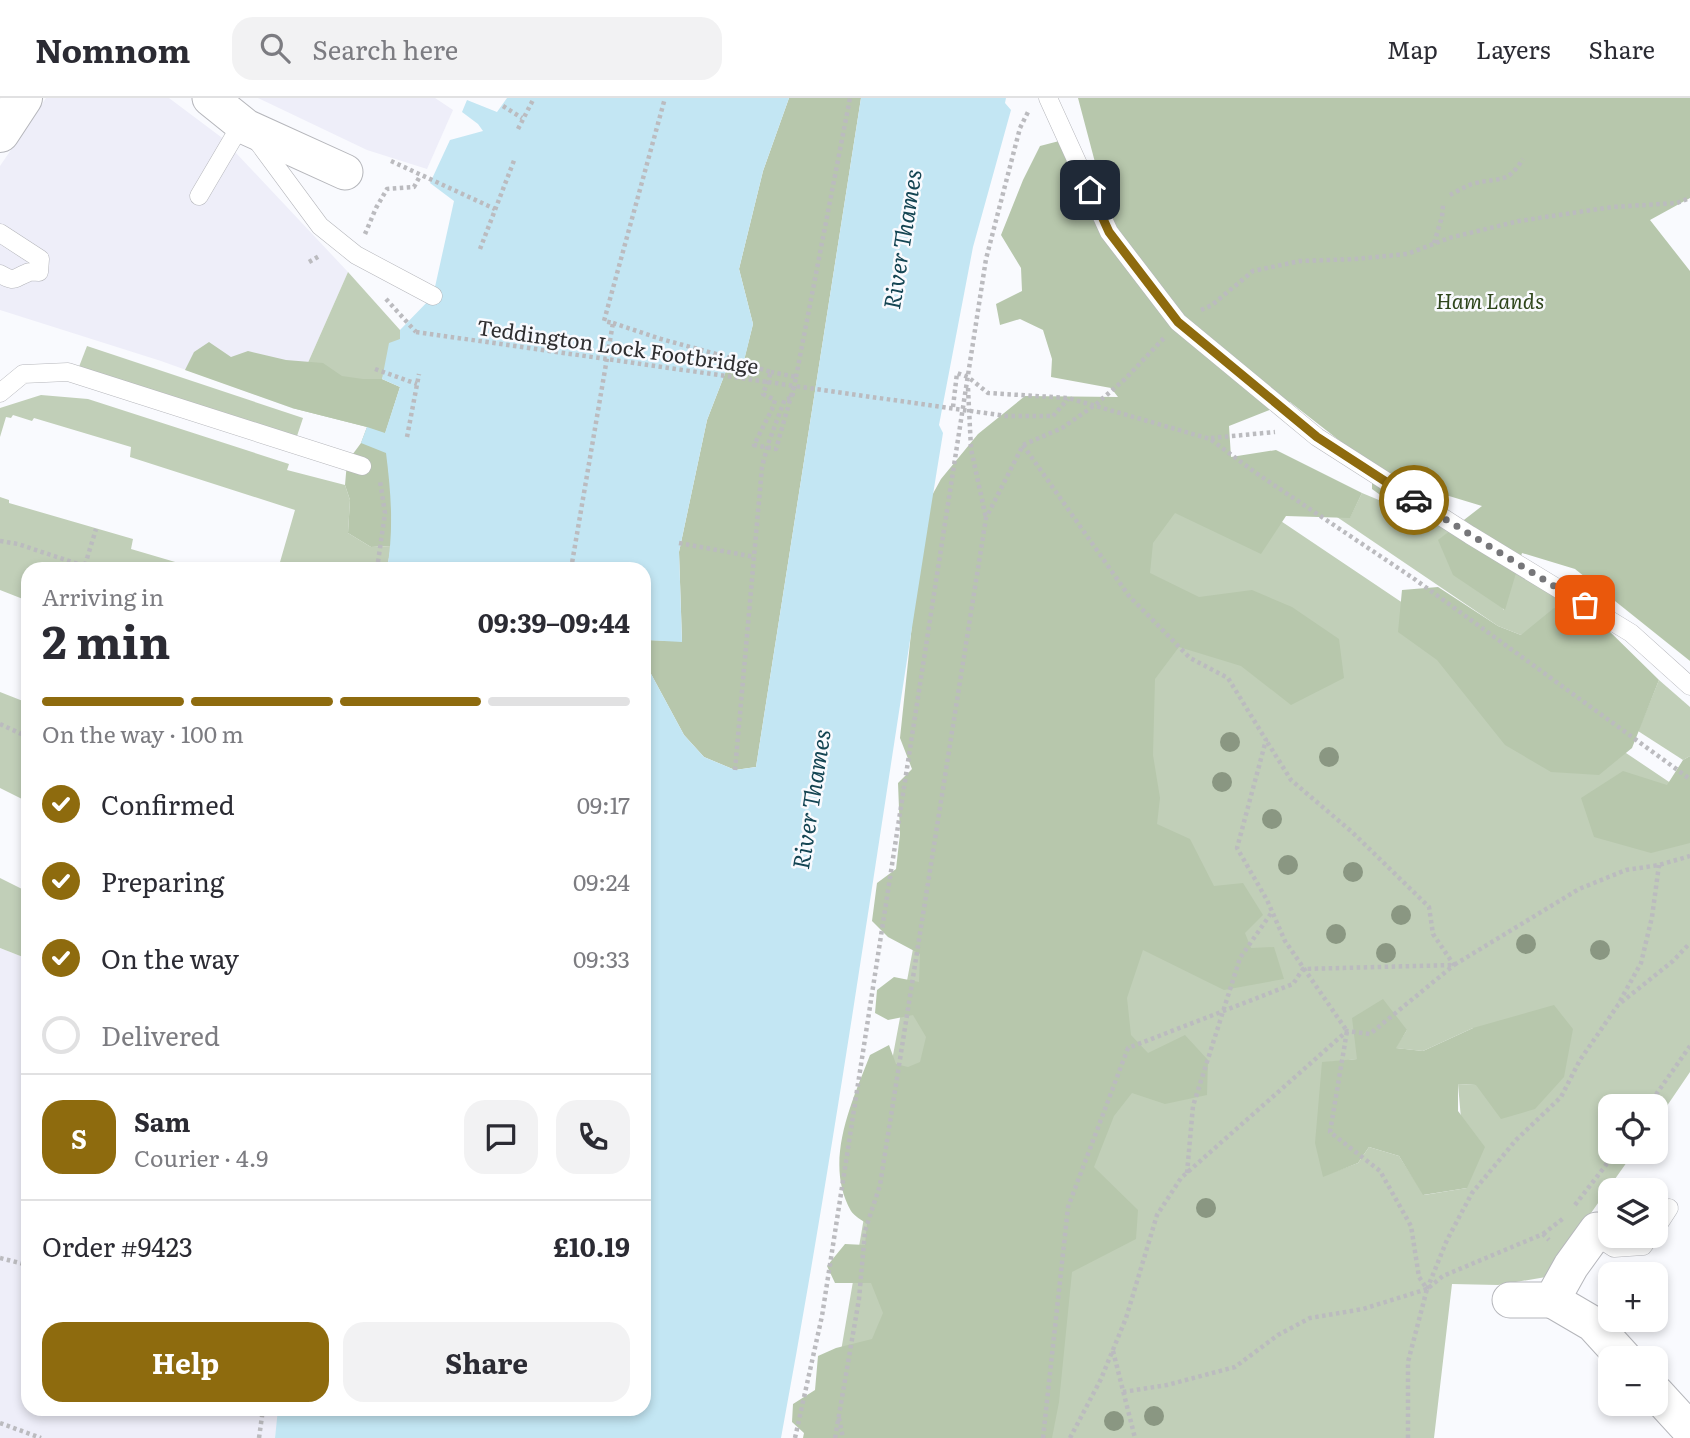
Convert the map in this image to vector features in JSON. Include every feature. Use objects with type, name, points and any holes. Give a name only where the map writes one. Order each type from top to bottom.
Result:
[{"type":"street","points":[[0,133],[23,98]]},
{"type":"street","points":[[210,98],[244,125],[345,172]]},
{"type":"street","points":[[1552,1300],[1595,1233]]},
{"type":"street","points":[[1510,1300],[1552,1300],[1593,1324],[1613,1346]]},
{"type":"street","points":[[1668,1406],[1690,1430]]},
{"type":"lane","points":[[1048,98],[1109,232],[1178,322],[1317,437],[1470,536],[1632,633],[1690,686]]},
{"type":"lane","points":[[199,196],[244,125],[320,226],[356,255],[433,296]]},
{"type":"lane","points":[[0,233],[40,259],[39,272],[27,273],[19,279],[10,280],[0,274]]},
{"type":"lane","points":[[0,393],[23,374],[68,372],[370,468]]},
{"type":"path","points":[[519,129],[534,98]]},
{"type":"path","points":[[664,98],[604,321],[771,372],[796,377]]},
{"type":"path","points":[[735,770],[762,467],[785,399],[792,398],[850,98]]},
{"type":"path","points":[[503,106],[522,118]]},
{"type":"path","points":[[796,1438],[824,1303],[986,259],[1020,128],[1030,108]]},
{"type":"path","points":[[480,248],[515,158]]},
{"type":"path","points":[[1450,195],[1475,183],[1499,180],[1514,173],[1524,159]]},
{"type":"path","points":[[391,161],[495,209]]},
{"type":"path","points":[[356,255],[387,189],[414,187],[420,176]]},
{"type":"path","points":[[835,1438],[859,1299],[865,1231],[883,1171],[986,517],[1023,445],[1062,428],[1096,405],[1125,379],[1178,322],[1212,304],[1253,271],[1300,261],[1407,254],[1449,238],[1519,221],[1612,207],[1677,203],[1690,198]]},
{"type":"path","points":[[1434,244],[1443,205]]},
{"type":"path","points":[[572,562],[613,323]]},
{"type":"path","name":"Teddington Lock Footbridge","points":[[416,332],[768,382],[763,394],[775,400],[754,445],[776,449],[794,386]]},
{"type":"path","points":[[375,369],[417,384]]},
{"type":"path","points":[[771,372],[768,382],[1006,416],[1053,416],[1068,398]]},
{"type":"path","points":[[407,438],[419,373]]},
{"type":"path","points":[[953,407],[957,373],[968,377],[988,393],[1068,398],[1210,439],[1256,474],[1413,578],[1690,779]]},
{"type":"path","points":[[968,377],[971,449],[986,517]]},
{"type":"path","points":[[1210,439],[1281,432],[1317,437]]},
{"type":"path","points":[[1023,445],[1129,596],[1190,658],[1228,678],[1291,780],[1352,832],[1429,906],[1433,934],[1454,965]]},
{"type":"path","points":[[370,468],[385,513],[378,562]]},
{"type":"path","points":[[86,562],[96,529]]},
{"type":"path","points":[[0,541],[74,562]]},
{"type":"path","points":[[679,543],[755,557]]},
{"type":"path","points":[[0,724],[21,734]]},
{"type":"path","points":[[1266,740],[1237,848],[1272,911],[1285,941],[1346,1031],[1330,1132],[1380,1171],[1411,1226],[1419,1277],[1427,1289]]},
{"type":"path","points":[[1070,1438],[1101,1379],[1126,1318],[1157,1216],[1181,1178],[1346,1031],[1370,1034],[1454,965],[1579,889],[1626,870],[1659,865],[1690,856]]},
{"type":"path","points":[[1408,1438],[1408,1362],[1427,1289],[1447,1240],[1472,1193],[1516,1140],[1561,1097],[1580,1060],[1618,1005],[1641,962],[1652,917],[1659,865]]},
{"type":"path","points":[[1187,1174],[1193,1106],[1240,958],[1272,911]]},
{"type":"path","points":[[1618,1005],[1673,961],[1690,943]]},
{"type":"path","points":[[1303,969],[1454,965]]},
{"type":"path","points":[[1043,1438],[1068,1206],[1128,1048],[1293,984],[1303,969]]},
{"type":"path","points":[[1656,1094],[1690,1046]]},
{"type":"path","points":[[1123,1392],[1167,1385],[1235,1367],[1278,1335],[1310,1318],[1363,1309],[1427,1289],[1443,1276],[1543,1234],[1564,1217],[1606,1164]]},
{"type":"path","points":[[1543,1234],[1572,1266]]},
{"type":"path","points":[[0,1258],[21,1263]]},
{"type":"path","points":[[1112,1350],[1135,1438]]},
{"type":"path","points":[[259,1438],[262,1416]]},
{"type":"path","points":[[839,1416],[843,1438]]},
{"type":"path","points":[[0,1423],[41,1438]]},
{"type":"shaded area","points":[[46,98],[169,98],[221,137],[348,272],[303,374],[292,408],[161,361],[0,310],[0,166]]},
{"type":"shaded area","points":[[258,98],[435,98],[453,110],[427,169],[367,150]]},
{"type":"shaded area","points":[[0,948],[21,956],[21,1416],[278,1416],[275,1438],[0,1438]]},
{"type":"green space","points":[[789,98],[861,98],[756,767],[735,770],[704,757],[684,735],[651,674],[651,640],[682,641],[679,552],[707,420],[731,358],[744,360],[753,324],[739,269],[763,171]]},
{"type":"green space","name":"Ham Lands","points":[[1078,98],[1690,98],[1690,198],[1650,220],[1690,271],[1690,661],[1575,569],[1522,553],[1505,610],[1453,575],[1438,540],[1482,506],[1449,496],[1383,497],[1372,489],[1372,466],[1290,402],[1229,426],[1231,457],[1276,450],[1362,493],[1350,518],[1286,516],[1261,554],[1175,513],[1153,543],[1150,573],[1199,597],[1252,590],[1292,607],[1339,639],[1344,678],[1291,705],[1241,666],[1179,647],[1155,679],[1153,755],[1160,798],[1157,824],[1190,839],[1214,886],[1243,883],[1263,915],[1245,933],[1251,948],[1274,947],[1284,979],[1224,990],[1143,950],[1127,998],[1131,1035],[1148,1053],[1185,1035],[1208,1060],[1207,1095],[1165,1104],[1132,1093],[1114,1116],[1094,1167],[1138,1210],[1136,1239],[1072,1272],[1059,1402],[1052,1438],[803,1438],[804,1433],[792,1422],[793,1404],[815,1390],[818,1356],[836,1348],[872,1339],[883,1313],[871,1283],[835,1283],[827,1266],[845,1244],[865,1245],[867,1224],[851,1211],[843,1192],[840,1173],[840,1152],[849,1112],[870,1055],[889,1045],[896,1064],[908,1067],[920,1062],[926,1037],[913,1015],[888,1020],[875,1013],[877,990],[894,977],[919,982],[920,954],[888,937],[872,921],[877,883],[896,869],[900,834],[898,783],[912,769],[900,738],[924,510],[941,479],[978,434],[1025,396],[1118,397],[1111,388],[1051,377],[1052,359],[1043,330],[1020,319],[1000,325],[996,304],[1022,291],[1021,268],[1001,235],[1040,146],[1063,140],[1091,209],[1101,185]]},
{"type":"green space","points":[[348,272],[400,330],[400,339],[382,379],[367,427],[292,408],[303,374]]},
{"type":"green space","points":[[209,342],[231,357],[248,351],[286,360],[323,363],[342,376],[382,379],[400,387],[385,434],[392,503],[391,546],[371,547],[348,533],[350,500],[345,485],[347,462],[361,443],[367,427],[292,408],[185,370],[194,352]]},
{"type":"green space","points":[[87,346],[303,418],[295,442],[77,372]]},
{"type":"green space","points":[[41,395],[88,399],[289,464],[287,470],[345,485],[350,500],[348,533],[371,547],[391,546],[388,562],[280,562],[295,510],[130,457],[131,447],[34,418],[32,421],[13,415],[11,418],[6,417],[0,437],[0,408]]},
{"type":"green space","points":[[1199,466],[1690,796],[1690,1072],[1668,1104],[1668,1094],[1598,1094],[1598,1164],[1626,1164],[1616,1178],[1598,1178],[1598,1203],[1546,1277],[1498,1285],[1452,1284],[1434,1438],[826,1438],[881,1119],[972,635]],"holes":[[[1473,1028],[1476,1085],[1458,1084],[1467,1188],[1424,1195],[1399,1156],[1369,1147],[1358,1163],[1323,1176],[1322,1063],[1357,1059],[1407,1030],[1395,1048],[1423,1051]]]},
{"type":"green space","points":[[1362,493],[1451,530],[1504,610],[1516,570],[1602,624],[1521,635],[1498,626],[1337,517],[1350,517]]},
{"type":"green space","points":[[0,497],[9,500],[9,503],[133,539],[131,549],[175,562],[21,562],[21,598],[0,590]]},
{"type":"green space","points":[[1438,587],[1498,626],[1521,635],[1554,608],[1602,624],[1659,680],[1632,748],[1599,775],[1551,772],[1505,745],[1437,660],[1398,632],[1402,590]]},
{"type":"green space","points":[[1659,680],[1690,707],[1690,756],[1683,760],[1638,731]]},
{"type":"green space","points":[[0,692],[21,700],[21,798],[0,788]]},
{"type":"green space","points":[[1690,756],[1690,843],[1651,853],[1594,837],[1581,798],[1623,771],[1667,785],[1683,760]]},
{"type":"green space","points":[[0,878],[21,888],[21,956],[0,948]]},
{"type":"green space","points":[[1383,999],[1407,1030],[1396,1048],[1423,1051],[1473,1028],[1554,1005],[1573,1029],[1564,1077],[1535,1109],[1501,1119],[1476,1085],[1458,1084],[1458,1111],[1485,1147],[1467,1188],[1423,1195],[1399,1156],[1369,1147],[1358,1163],[1323,1177],[1315,1143],[1322,1062],[1357,1059],[1352,1018]]},
{"type":"water","points":[[507,98],[789,98],[763,171],[739,269],[753,324],[744,361],[731,358],[707,420],[679,552],[682,642],[651,640],[651,562],[388,562],[391,511],[386,453],[361,443],[367,427],[385,433],[400,387],[382,379],[389,343],[400,339],[400,330],[433,296],[454,201],[430,183],[450,140],[483,131],[462,112],[467,100],[497,112]]},
{"type":"water","name":"River Thames","points":[[861,98],[1006,98],[1005,103],[1011,110],[973,247],[939,425],[943,433],[865,936],[781,1438],[275,1438],[277,1416],[651,1416],[651,674],[684,735],[704,757],[735,770],[756,767]]},
{"type":"way so far","points":[[1414,500],[1585,605]]},
{"type":"route","points":[[1090,190],[1109,232],[1178,322],[1317,437],[1414,500]]}]
